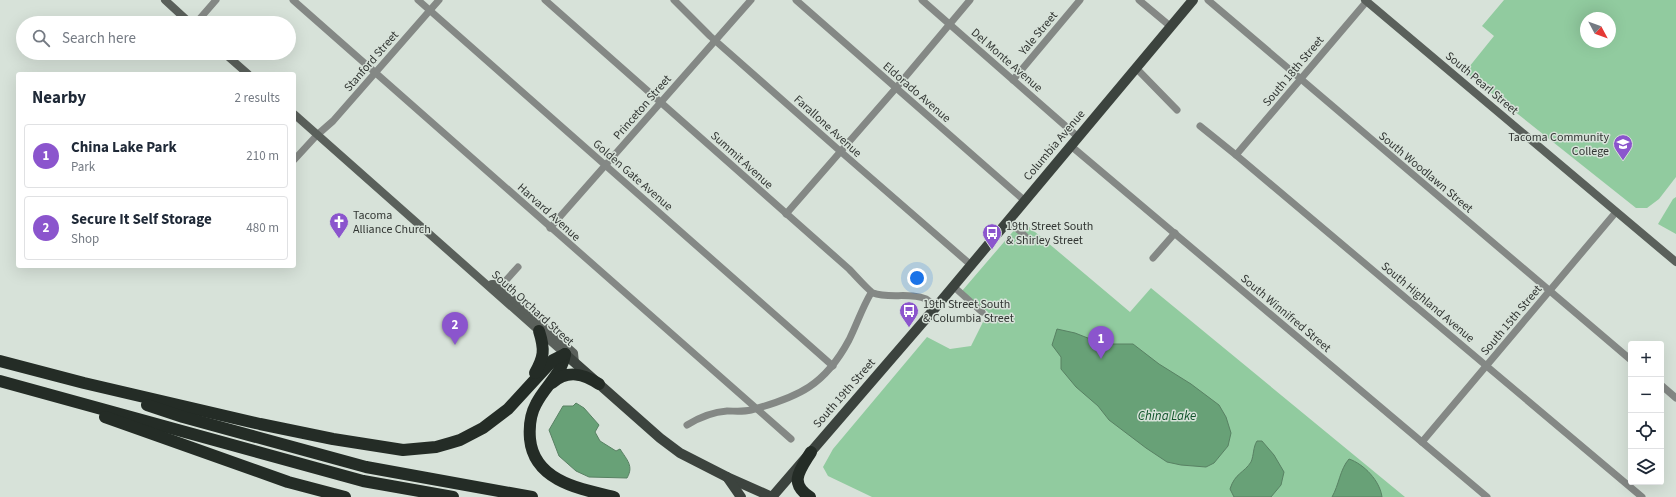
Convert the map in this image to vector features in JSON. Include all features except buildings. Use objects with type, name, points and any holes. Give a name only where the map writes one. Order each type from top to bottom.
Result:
[{"type":"highway","points":[[521,395],[541,360],[543,349],[539,331]]},
{"type":"highway","points":[[565,354],[562,366],[536,403],[530,422],[531,445],[537,460],[547,473],[567,484],[614,497]]},
{"type":"highway","points":[[0,361],[84,383],[333,439],[404,450],[436,447],[460,440],[484,428],[503,413],[553,360],[565,354]]},
{"type":"highway","points":[[547,388],[560,376],[572,374],[583,375],[599,384]]},
{"type":"highway","points":[[0,381],[363,481],[453,497]]},
{"type":"highway","points":[[84,383],[183,417],[366,467],[532,497]]},
{"type":"highway","points":[[32,390],[288,482],[345,497]]},
{"type":"highway","points":[[810,497],[800,490],[797,484],[800,471],[811,452]]},
{"type":"main road","points":[[165,0],[182,16]]},
{"type":"main road","name":"Columbia Avenue","points":[[936,307],[1193,0]]},
{"type":"main road","name":"South Pearl Street","points":[[1366,1],[1676,262]]},
{"type":"main road","points":[[232,60],[246,72]]},
{"type":"main road","name":"South Orchard Street","points":[[296,116],[671,446],[690,459],[772,497]]},
{"type":"main road","points":[[487,284],[494,284],[574,353],[575,363]]},
{"type":"main road","name":"South 19th Street","points":[[772,497],[936,307]]},
{"type":"main road","points":[[727,477],[741,497]]},
{"type":"street","points":[[202,16],[216,0]]},
{"type":"street","name":"Harvard Avenue","points":[[293,0],[755,409],[791,439]]},
{"type":"street","name":"Golden Gate Avenue","points":[[418,0],[833,366]]},
{"type":"street","name":"Stanford Street","points":[[296,158],[317,134],[333,121],[439,0]]},
{"type":"street","name":"Summit Avenue","points":[[545,0],[849,269],[871,293]]},
{"type":"street","name":"Farallone Avenue","points":[[674,0],[840,152],[971,265]]},
{"type":"street","name":"Princeton Street","points":[[550,228],[751,0]]},
{"type":"street","name":"Eldorado Avenue","points":[[796,0],[1025,201]]},
{"type":"street","name":"Del Monte Avenue","points":[[922,0],[1078,137]]},
{"type":"street","points":[[786,214],[896,88],[970,0]]},
{"type":"street","name":"Yale Street","points":[[1013,80],[1080,0]]},
{"type":"street","points":[[1139,0],[1170,26]]},
{"type":"street","name":"South Woodlawn Street","points":[[1208,0],[1628,357]]},
{"type":"street","name":"South 18th Street","points":[[1236,155],[1366,1]]},
{"type":"street","points":[[1136,68],[1177,110]]},
{"type":"street","name":"South Highland Avenue","points":[[1200,126],[1642,497]]},
{"type":"street","name":"South Winnifred Street","points":[[1071,146],[1487,497]]},
{"type":"street","name":"South 15th Street","points":[[1422,442],[1616,212]]},
{"type":"street","points":[[1008,220],[1025,236]]},
{"type":"street","points":[[1153,258],[1175,233]]},
{"type":"street","points":[[499,288],[518,267]]},
{"type":"street","points":[[953,286],[982,312]]},
{"type":"street","points":[[687,425],[697,418],[715,412],[755,409],[785,400],[817,382],[833,366],[849,339],[864,304],[871,293],[879,295],[919,297],[926,299],[936,307]]},
{"type":"street","points":[[1664,388],[1676,398]]},
{"type":"shaded area","name":"Tacoma Community College","points":[[1504,0],[1676,0],[1676,177],[1659,199],[1647,208],[1636,208],[1465,72],[1494,36],[1482,26]]},
{"type":"shaded area","points":[[1676,197],[1676,234],[1658,224],[1673,199]]},
{"type":"shaded area","points":[[1022,221],[1130,312],[1151,288],[1405,497],[872,497],[828,476],[823,467],[833,449],[927,337],[950,349],[971,346],[988,312],[962,291]]},
{"type":"water","name":"China Lake","points":[[1057,329],[1075,333],[1103,344],[1133,344],[1159,364],[1191,384],[1219,405],[1226,417],[1231,433],[1228,446],[1214,463],[1206,467],[1167,462],[1146,448],[1109,420],[1098,406],[1076,387],[1061,369],[1061,357],[1052,345]]},
{"type":"water","points":[[576,403],[584,408],[599,425],[595,432],[600,441],[616,451],[620,449],[630,466],[627,478],[589,477],[576,471],[559,456],[549,430],[563,406],[573,406]]},
{"type":"water","points":[[1257,441],[1262,441],[1274,455],[1284,472],[1281,485],[1271,497],[1234,497],[1230,489],[1232,484],[1237,476],[1251,462]]},
{"type":"water","points":[[1349,459],[1355,461],[1366,469],[1375,479],[1381,491],[1382,497],[1332,497],[1344,467]]},
{"type":"place","name":"Tacoma Community College","points":[[1623,161]]},
{"type":"place","name":"Tacoma Alliance Church","points":[[339,239]]},
{"type":"place","name":"19th Street South & Shirley Street","points":[[992,250]]},
{"type":"place","name":"19th Street South & Columbia Street","points":[[909,328]]},
{"type":"place","name":"Secure It Self Storage","points":[[455,345]]},
{"type":"place","name":"China Lake Park","points":[[1101,359]]}]
